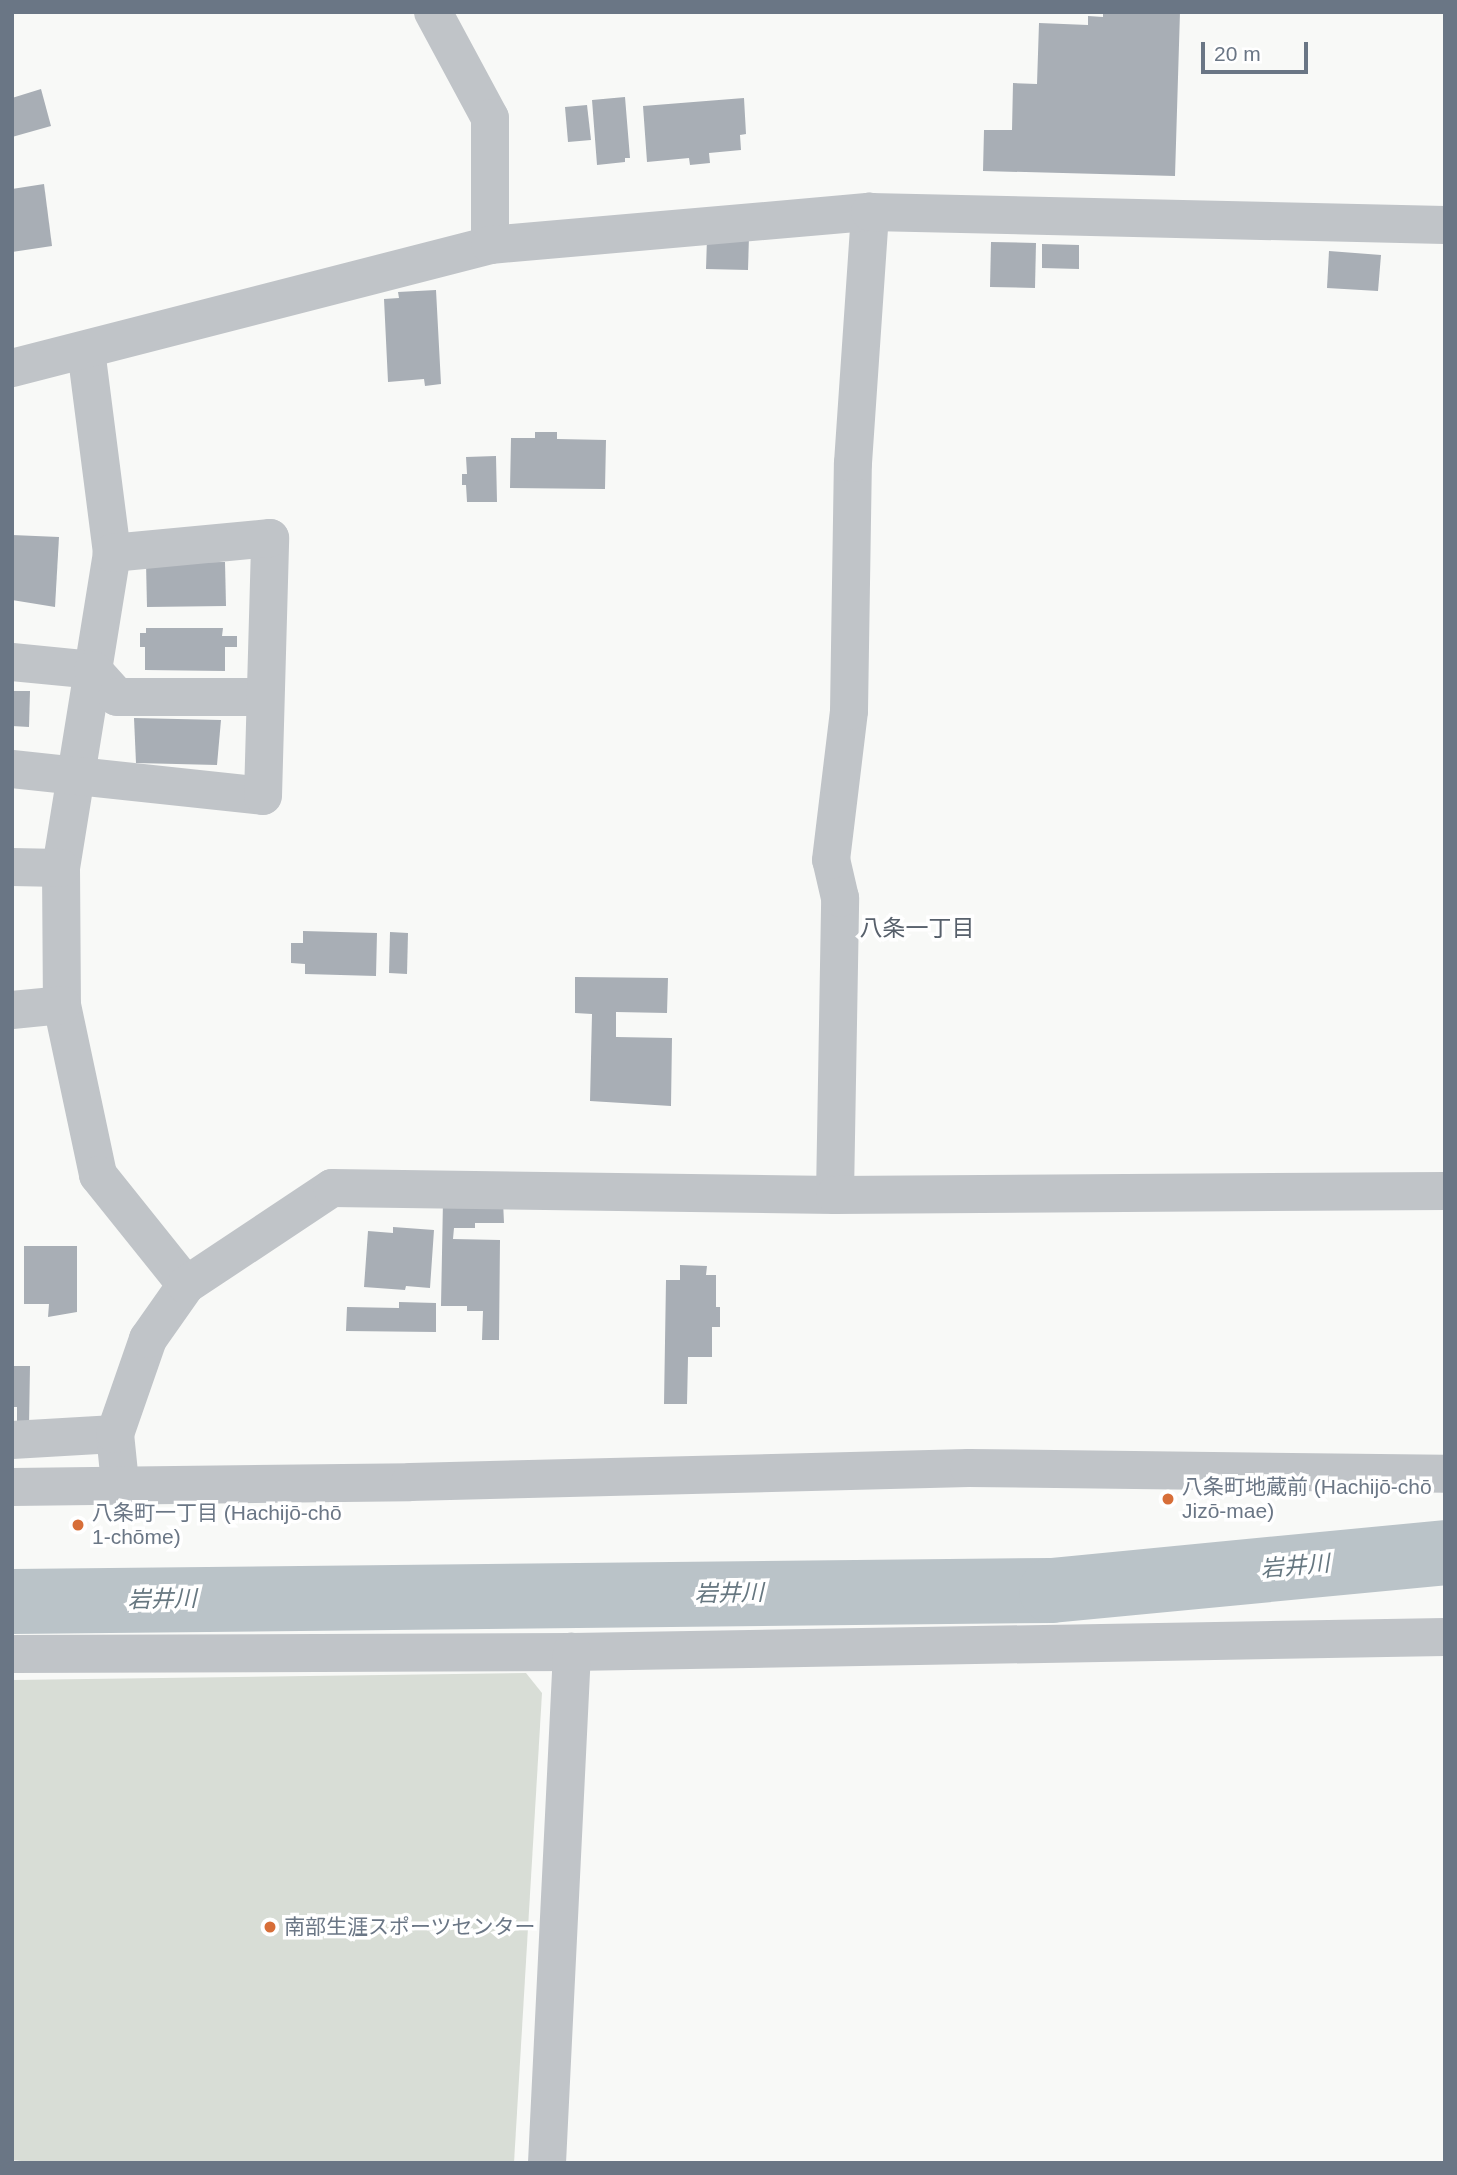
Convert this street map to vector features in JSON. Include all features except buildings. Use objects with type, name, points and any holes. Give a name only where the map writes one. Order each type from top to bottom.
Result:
[{"type":"street","points":[[433,12],[490,118],[490,245]]},
{"type":"street","points":[[835,1195],[840,898],[831,860],[849,710],[853,463],[870,212]]},
{"type":"street","points":[[12,368],[490,245],[870,212],[1445,225]]},
{"type":"street","points":[[86,350],[112,553],[61,868],[62,1005],[98,1175],[186,1285]]},
{"type":"street","points":[[12,769],[263,796],[270,538],[112,553]]},
{"type":"street","points":[[12,662],[93,670],[117,696],[265,697]]},
{"type":"street","points":[[12,867],[61,868]]},
{"type":"street","points":[[12,1010],[62,1005]]},
{"type":"street","points":[[120,1483],[115,1434],[148,1339],[186,1285],[332,1188],[835,1195],[1445,1191]]},
{"type":"street","points":[[12,1440],[115,1434]]},
{"type":"street","points":[[12,1487],[120,1483],[410,1482],[970,1468],[1445,1474]]},
{"type":"street","points":[[12,1654],[572,1652],[1445,1637]]},
{"type":"street","points":[[547,2163],[572,1652]]},
{"type":"shaded area","name":"南部生涯スポーツセンター","points":[[526,1673],[542,1693],[514,2163],[40,2163],[12,2160],[12,1680]]},
{"type":"waterway","name":"岩井川","points":[[12,1601],[1051,1590],[1445,1552]]},
{"type":"place","name":"八条町地蔵前 (Hachijō-chō Jizō-mae)","points":[[1168,1499]]},
{"type":"place","name":"八条町一丁目 (Hachijō-chō 1-chōme)","points":[[78,1525]]},
{"type":"place","name":"南部生涯スポーツセンター","points":[[270,1927]]},
{"type":"district","name":"八条一丁目","points":[[917,928]]}]
